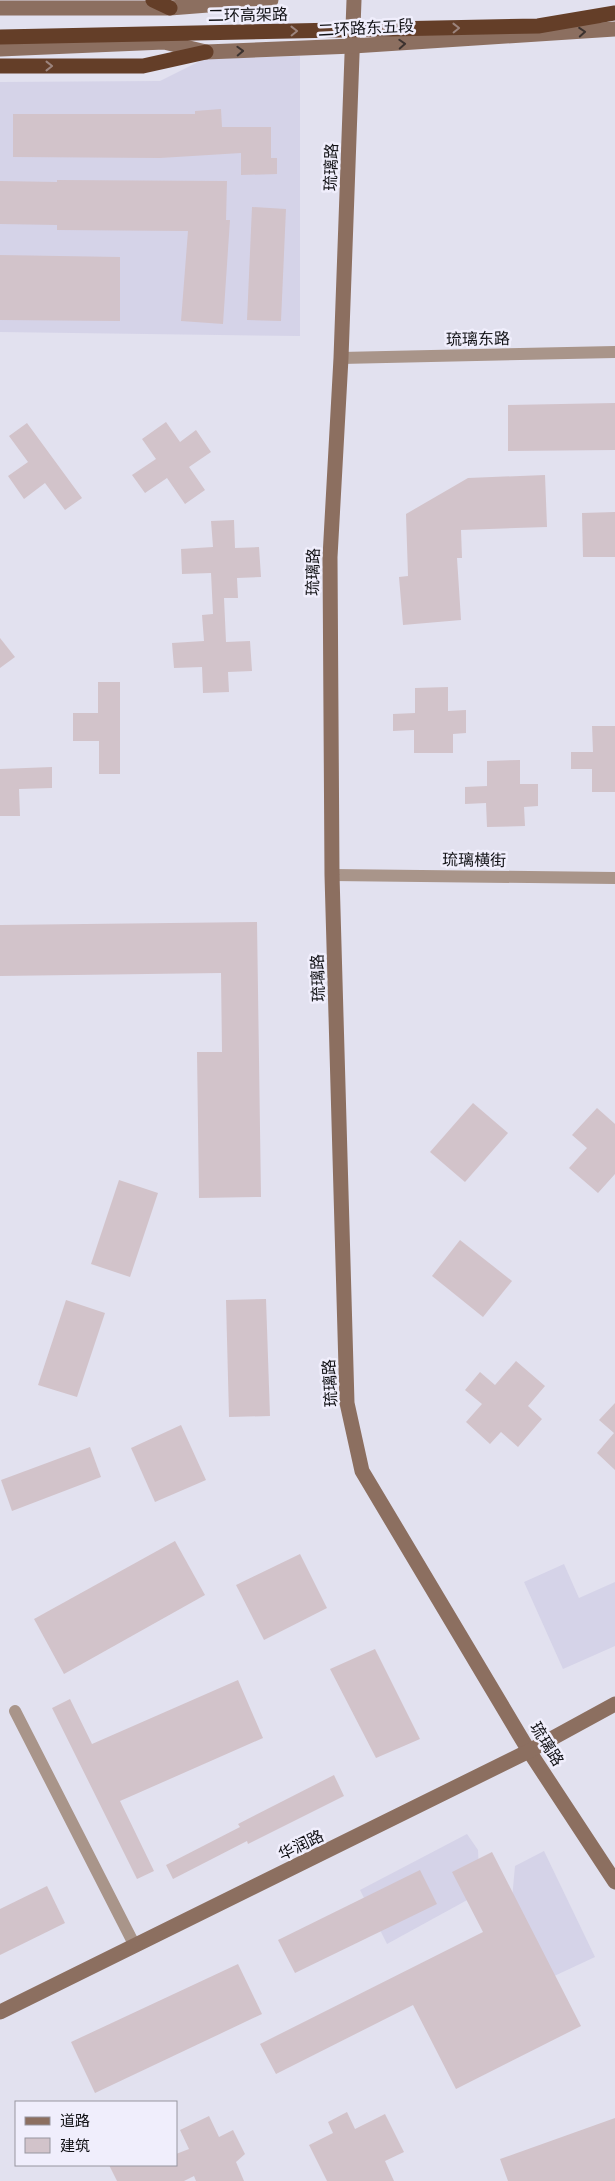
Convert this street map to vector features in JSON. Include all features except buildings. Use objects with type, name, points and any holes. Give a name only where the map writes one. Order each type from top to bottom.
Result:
[{"type":"highway","points":[[153,0],[170,8]]},
{"type":"highway","name":"二环高架路","points":[[0,37],[538,26],[615,13]]},
{"type":"highway","points":[[0,66],[143,66],[206,52]]},
{"type":"street","points":[[0,8],[170,8],[272,0]]},
{"type":"street","name":"琉璃路","points":[[354,0],[341,358],[330,557],[332,875],[347,1403],[362,1470],[529,1751],[615,1882]]},
{"type":"street","name":"二环路东五段","points":[[0,49],[164,42],[206,52],[353,46],[615,29]]},
{"type":"street","name":"琉璃东路","points":[[341,358],[615,352]]},
{"type":"street","name":"琉璃横街","points":[[332,875],[615,878]]},
{"type":"street","name":"华润路","points":[[0,2012],[529,1751],[615,1704]]},
{"type":"street","points":[[15,1711],[135,1946]]},
{"type":"shaded area","points":[[300,56],[300,336],[0,332],[0,82],[160,81],[204,59]]},
{"type":"shaded area","points":[[564,1564],[579,1598],[615,1582],[615,1646],[563,1669],[524,1582]]},
{"type":"shaded area","points":[[467,1834],[478,1850],[480,1893],[387,1944],[360,1890]]},
{"type":"shaded area","points":[[544,1851],[595,1957],[550,1978],[512,1899],[515,1866]]}]
